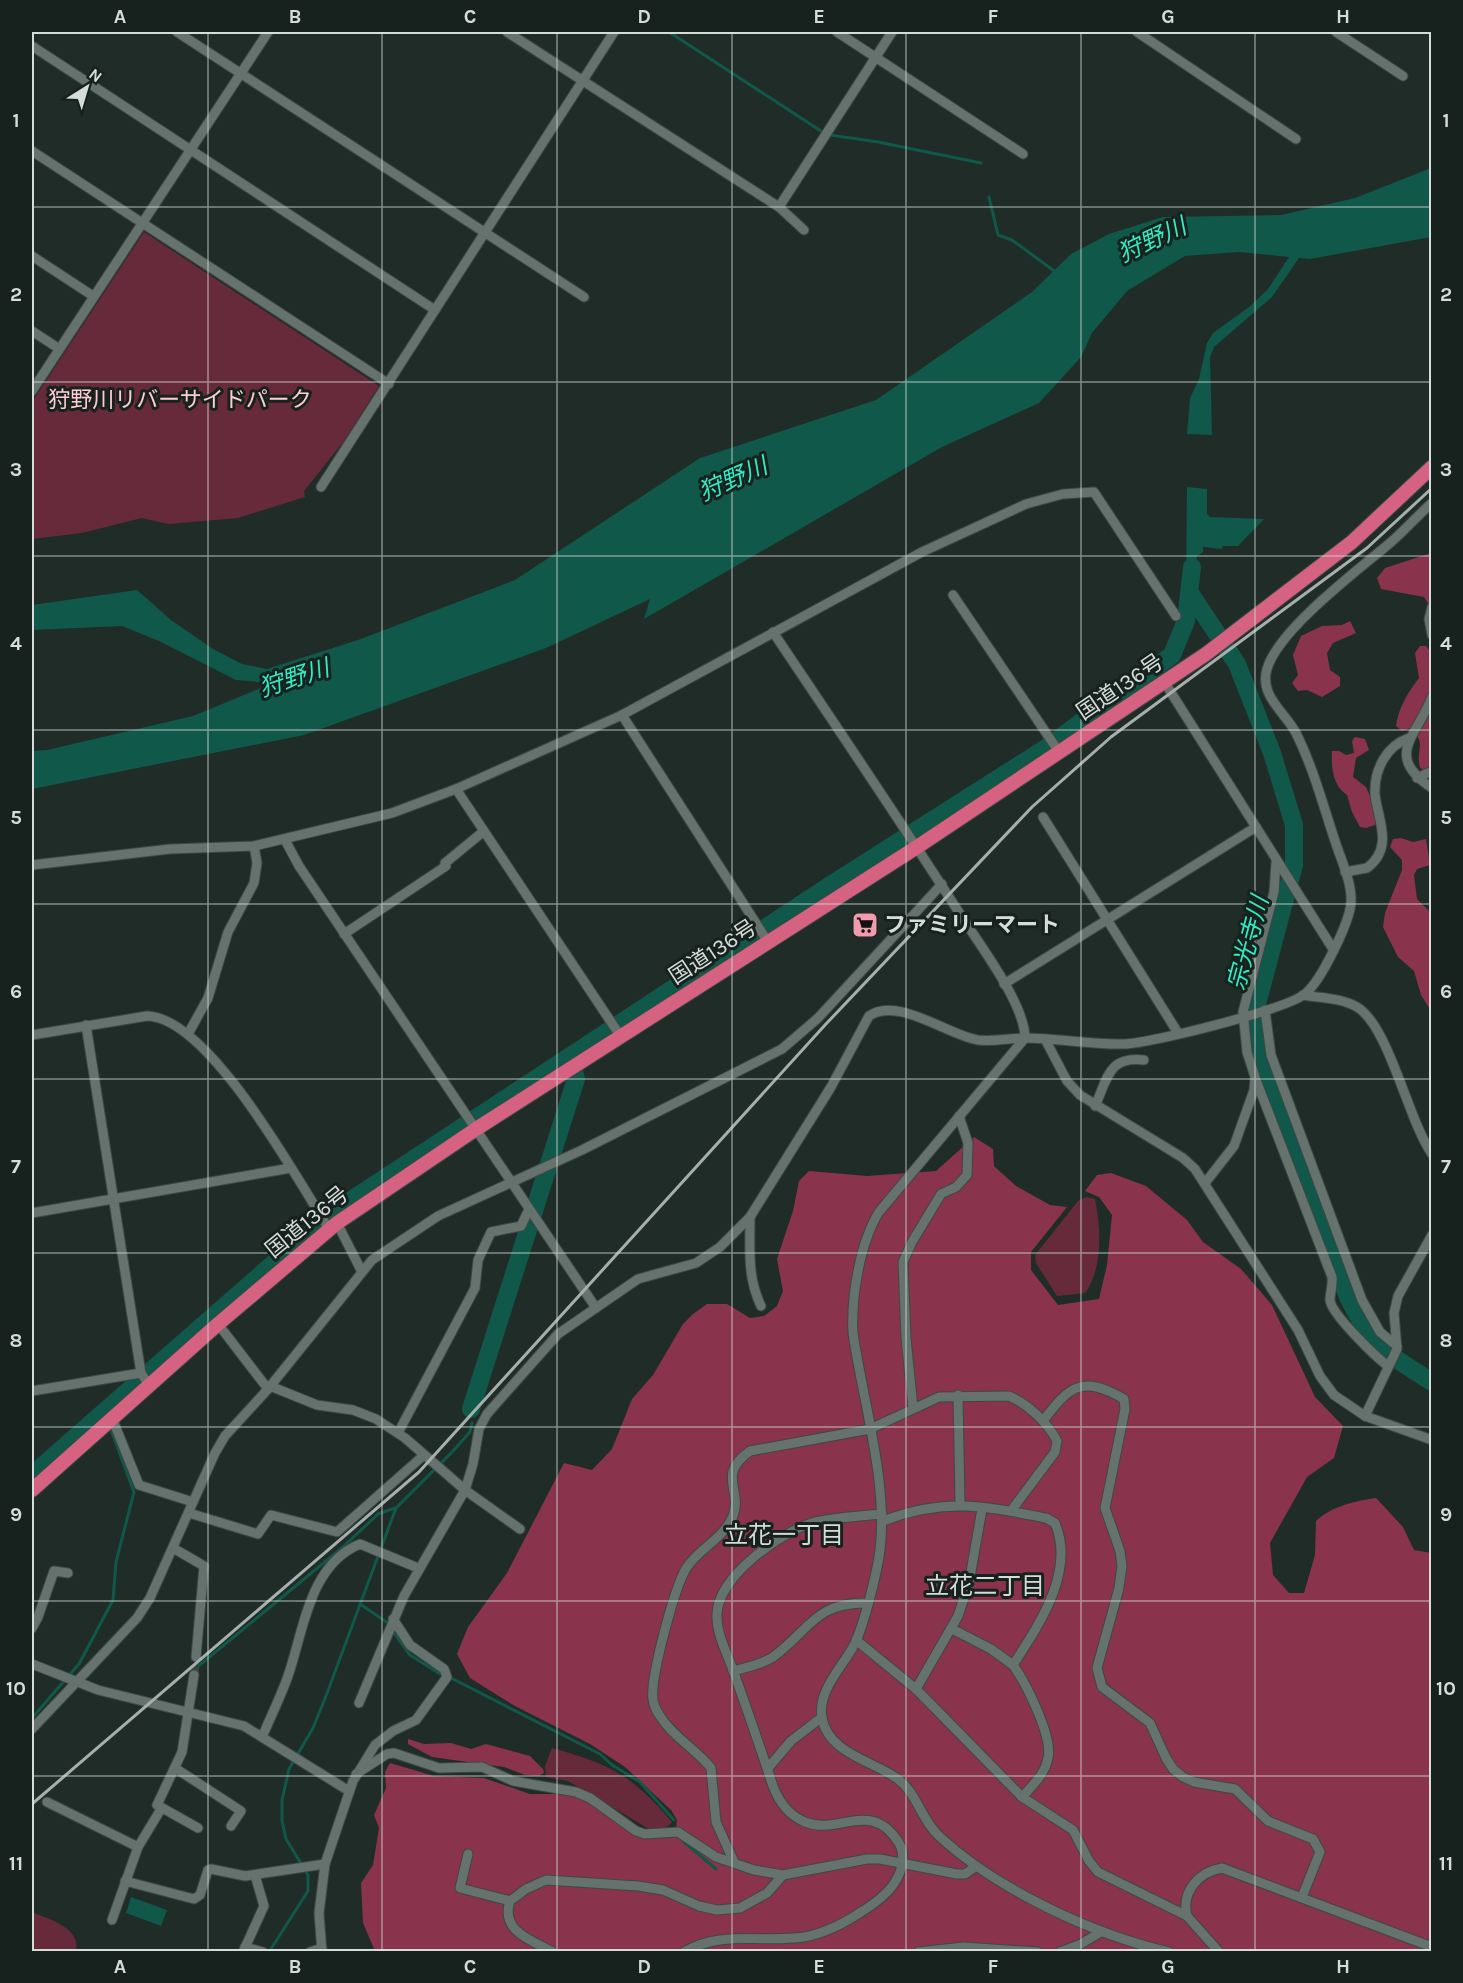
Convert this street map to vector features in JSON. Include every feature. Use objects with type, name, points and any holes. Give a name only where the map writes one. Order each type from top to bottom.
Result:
[{"type":"highway","name":"国道136号","points":[[32,1490],[218,1324],[333,1226],[476,1129],[768,942],[912,838],[1059,753],[1165,683],[1352,542],[1431,467]]},
{"type":"street","points":[[177,32],[584,297]]},
{"type":"street","points":[[32,391],[58,348],[268,32]]},
{"type":"street","points":[[507,32],[779,207],[804,230]]},
{"type":"street","points":[[321,487],[614,32]]},
{"type":"street","points":[[837,32],[1023,154]]},
{"type":"street","points":[[779,207],[892,32]]},
{"type":"street","points":[[1137,32],[1296,139]]},
{"type":"street","points":[[1336,32],[1403,76]]},
{"type":"street","points":[[32,46],[435,310]]},
{"type":"street","points":[[32,151],[389,384]]},
{"type":"street","points":[[32,256],[93,296]]},
{"type":"street","points":[[32,331],[58,348]]},
{"type":"street","points":[[32,865],[170,849],[254,846],[392,813],[456,789],[622,715],[922,552],[1026,504],[1063,494],[1094,492],[1176,616]]},
{"type":"street","points":[[359,1703],[393,1619],[418,1568],[465,1490],[473,1464],[479,1429],[487,1413],[552,1340],[638,1280],[696,1263],[720,1247],[750,1217],[831,1086],[863,1025],[876,1011],[886,1010],[916,1016],[975,1039],[1001,1041],[1025,1038],[1123,1044],[1144,1042],[1264,1010],[1303,995],[1311,989],[1333,949],[1350,909],[1351,892],[1304,749],[1265,688],[1267,668],[1276,651],[1330,592],[1392,541],[1431,503]]},
{"type":"street","points":[[954,595],[1059,753]]},
{"type":"street","points":[[1431,607],[1429,619],[1431,635]]},
{"type":"street","points":[[773,632],[942,884],[1004,984],[1025,1028],[1025,1038],[879,1212],[865,1239],[852,1317],[883,1518],[878,1559],[856,1640],[826,1692],[822,1717],[829,1734],[843,1749],[885,1771],[906,1786],[932,1830],[975,1867],[1002,1884],[1101,1932],[1169,1952]]},
{"type":"street","points":[[1165,683],[1296,894],[1333,949]]},
{"type":"street","points":[[1345,872],[1367,868],[1377,855],[1384,830],[1376,796],[1380,770],[1390,748],[1409,738],[1422,720],[1431,697]]},
{"type":"street","points":[[622,715],[768,942]]},
{"type":"street","points":[[1409,738],[1407,764],[1417,778],[1431,788]]},
{"type":"street","points":[[1417,778],[1431,771]]},
{"type":"street","points":[[456,789],[621,1037]]},
{"type":"street","points":[[1043,817],[1178,1033]]},
{"type":"street","points":[[1004,984],[1256,827]]},
{"type":"street","points":[[344,934],[446,866],[445,863],[484,831]]},
{"type":"street","points":[[285,840],[299,866],[344,934],[596,1308]]},
{"type":"street","points":[[188,1034],[208,998],[226,938],[254,883],[257,863],[254,846]]},
{"type":"street","points":[[1278,864],[1274,892],[1245,1015],[1247,1052],[1332,1277],[1332,1307],[1340,1320],[1352,1328],[1374,1356],[1389,1365]]},
{"type":"street","points":[[32,1729],[137,1618],[173,1548],[215,1453],[225,1436],[269,1388],[361,1270],[372,1260],[438,1216],[582,1150],[783,1049],[818,1018],[942,884]]},
{"type":"street","points":[[1303,995],[1349,1003],[1360,1008],[1390,1057],[1431,1154]]},
{"type":"street","points":[[1264,1010],[1271,1055],[1362,1300],[1380,1332],[1397,1348]]},
{"type":"street","points":[[32,1035],[154,1016],[164,1019],[188,1034],[226,1072],[361,1270]]},
{"type":"street","points":[[86,1025],[141,1373],[149,1385]]},
{"type":"street","points":[[1046,1041],[1067,1081],[1095,1106],[1183,1158],[1206,1183],[1298,1330],[1320,1376],[1334,1395],[1365,1416],[1431,1440]]},
{"type":"street","points":[[1095,1106],[1117,1063],[1124,1059],[1144,1060]]},
{"type":"street","points":[[1206,1183],[1234,1146],[1254,1090],[1255,1077]]},
{"type":"street","points":[[913,1408],[906,1338],[903,1262],[912,1242],[941,1194],[956,1187],[967,1175],[968,1143],[959,1116]]},
{"type":"street","points":[[32,1213],[291,1168]]},
{"type":"street","points":[[398,1433],[475,1288],[478,1260],[491,1232],[521,1226],[529,1209]]},
{"type":"street","points":[[750,1217],[751,1277],[761,1306]]},
{"type":"street","points":[[1365,1416],[1397,1348],[1394,1313],[1398,1296],[1431,1235]]},
{"type":"street","points":[[218,1324],[269,1388],[317,1405],[364,1413],[398,1433],[465,1490],[520,1529]]},
{"type":"street","points":[[32,1391],[141,1373]]},
{"type":"street","points":[[1042,1422],[1064,1393],[1075,1386],[1086,1386],[1124,1399],[1125,1409],[1105,1508],[1120,1551],[1122,1566],[1119,1588],[1097,1668],[1099,1681],[1102,1687],[1150,1723],[1166,1758],[1173,1769],[1183,1777],[1194,1782],[1235,1789],[1268,1821],[1313,1839],[1320,1852],[1302,1897]]},
{"type":"street","points":[[958,1395],[960,1504]]},
{"type":"street","points":[[734,1862],[716,1822],[711,1768],[701,1756],[669,1729],[659,1715],[653,1700],[675,1595],[689,1564],[733,1517],[735,1499],[731,1480],[742,1456],[750,1451],[870,1429],[939,1397],[1009,1396],[1018,1400],[1042,1422],[1057,1441],[1055,1452],[1011,1511]]},
{"type":"street","points":[[112,1418],[139,1485],[193,1502]]},
{"type":"street","points":[[189,1513],[258,1534],[271,1515],[337,1532],[424,1455]]},
{"type":"street","points":[[684,1952],[716,1939],[792,1938],[830,1930],[883,1896],[895,1882],[902,1864],[900,1846],[881,1824],[864,1819],[814,1824],[793,1815],[781,1804],[723,1645],[717,1613],[719,1600],[732,1579],[759,1554],[792,1531],[836,1518],[883,1518],[913,1509],[960,1504],[1046,1518],[1055,1522],[1062,1547],[1051,1598],[1044,1616],[1013,1665]]},
{"type":"street","points":[[916,1689],[952,1629],[969,1583],[982,1509]]},
{"type":"street","points":[[263,1735],[288,1678],[313,1595],[325,1572],[352,1547],[360,1544],[385,1552],[418,1568]]},
{"type":"street","points":[[173,1548],[204,1566],[196,1657]]},
{"type":"street","points":[[32,1628],[54,1571],[68,1573]]},
{"type":"street","points":[[733,1671],[772,1657],[821,1612],[845,1604],[866,1603]]},
{"type":"street","points":[[310,1952],[322,1950],[319,1913],[325,1864],[356,1774],[379,1741],[418,1718],[447,1677],[444,1669],[410,1646],[393,1619]]},
{"type":"street","points":[[952,1629],[991,1649],[1013,1665],[1036,1710],[1049,1750],[1044,1769],[1022,1797]]},
{"type":"street","points":[[856,1640],[916,1689],[1022,1797],[1073,1830],[1089,1861],[1098,1872],[1187,1916],[1219,1952]]},
{"type":"street","points":[[32,1664],[98,1690],[244,1726],[263,1735],[349,1791]]},
{"type":"street","points":[[194,1675],[184,1747],[157,1800],[157,1805],[198,1828]]},
{"type":"street","points":[[768,1768],[791,1741],[822,1717]]},
{"type":"street","points":[[356,1774],[378,1759],[394,1753],[439,1768],[482,1767],[513,1781],[576,1792],[590,1798],[636,1831],[645,1834],[678,1832],[716,1857],[754,1870],[783,1875],[867,1859],[962,1874],[975,1867]]},
{"type":"street","points":[[175,1768],[241,1810],[231,1826]]},
{"type":"street","points":[[47,1802],[138,1847]]},
{"type":"street","points":[[112,1920],[138,1847],[161,1809]]},
{"type":"street","points":[[468,1854],[460,1888],[510,1901],[546,1880],[638,1886],[663,1890],[699,1906],[717,1910],[740,1908],[767,1893],[783,1875]]},
{"type":"street","points":[[125,1881],[194,1899],[200,1895],[208,1870],[217,1869],[245,1876],[325,1864]]},
{"type":"street","points":[[1187,1916],[1185,1907],[1188,1892],[1195,1882],[1203,1874],[1222,1868],[1431,1947]]},
{"type":"street","points":[[255,1875],[264,1906],[244,1949],[263,1952]]},
{"type":"street","points":[[510,1901],[507,1913],[513,1929],[553,1952]]},
{"type":"street","points":[[1060,1952],[1079,1945],[1101,1932]]},
{"type":"street","points":[[918,1952],[964,1947],[1038,1952]]},
{"type":"green space","name":"狩野川リバーサイドパーク","points":[[144,232],[379,386],[344,441],[304,491],[305,497],[238,518],[168,524],[142,518],[82,533],[32,539],[32,402]]},
{"type":"green space","points":[[1086,1197],[1095,1199],[1098,1223],[1099,1248],[1095,1272],[1085,1293],[1057,1296],[1036,1263],[1035,1255],[1078,1201]]},
{"type":"green space","points":[[552,1748],[590,1760],[619,1774],[645,1793],[672,1822],[665,1828],[649,1829],[568,1781],[546,1777],[545,1766]]},
{"type":"green space","points":[[32,1912],[68,1930],[76,1943],[76,1951],[32,1951]]},
{"type":"shaded area","points":[[1431,553],[1431,608],[1424,597],[1381,589],[1377,578],[1385,568]]},
{"type":"shaded area","points":[[1350,621],[1356,633],[1333,643],[1327,653],[1330,670],[1340,677],[1340,686],[1322,697],[1307,690],[1298,691],[1292,683],[1298,675],[1293,655],[1301,636],[1322,626],[1342,625]]},
{"type":"shaded area","points":[[1420,646],[1426,646],[1432,654],[1432,764],[1424,770],[1420,768],[1418,738],[1410,728],[1402,731],[1396,726],[1404,701],[1419,678],[1415,653]]},
{"type":"shaded area","points":[[1355,737],[1365,739],[1369,750],[1356,758],[1353,777],[1366,787],[1378,814],[1375,825],[1366,828],[1360,827],[1347,795],[1336,782],[1332,764],[1332,751],[1339,751],[1346,755],[1354,753],[1352,741]]},
{"type":"shaded area","points":[[1401,838],[1413,842],[1426,839],[1430,865],[1417,869],[1414,875],[1417,899],[1431,913],[1431,1011],[1421,995],[1414,971],[1398,957],[1383,927],[1385,913],[1402,870],[1402,860],[1390,847],[1393,839]]},
{"type":"shaded area","points":[[974,1137],[993,1149],[994,1166],[1016,1186],[1050,1205],[1067,1207],[1031,1252],[1031,1270],[1058,1305],[1099,1299],[1107,1265],[1112,1215],[1099,1197],[1085,1191],[1097,1175],[1111,1173],[1146,1186],[1187,1220],[1203,1242],[1241,1269],[1272,1305],[1315,1397],[1343,1426],[1334,1458],[1307,1477],[1270,1543],[1273,1575],[1289,1593],[1304,1593],[1315,1555],[1316,1521],[1336,1508],[1352,1503],[1376,1498],[1403,1527],[1414,1550],[1431,1553],[1431,1951],[375,1951],[363,1923],[361,1883],[373,1865],[379,1828],[374,1815],[386,1788],[385,1772],[390,1763],[434,1776],[484,1778],[530,1794],[569,1794],[588,1800],[621,1824],[642,1828],[656,1837],[676,1829],[677,1820],[671,1810],[625,1767],[590,1744],[515,1706],[470,1678],[457,1654],[468,1627],[507,1573],[564,1463],[592,1470],[612,1449],[632,1399],[653,1375],[683,1324],[707,1304],[727,1304],[750,1318],[764,1316],[777,1306],[783,1291],[777,1259],[793,1211],[799,1181],[809,1171],[867,1176],[936,1171]]},
{"type":"shaded area","points":[[408,1739],[424,1744],[451,1743],[471,1749],[486,1744],[530,1756],[544,1773],[539,1776],[525,1775],[504,1767],[432,1757],[408,1744]]},
{"type":"water","name":"狩野川","points":[[1431,168],[1431,237],[1310,259],[1299,258],[1272,297],[1214,347],[1210,357],[1212,435],[1187,434],[1190,398],[1199,379],[1207,343],[1213,333],[1249,307],[1268,289],[1289,257],[1239,252],[1185,256],[1127,291],[1092,333],[1081,357],[1039,403],[942,447],[644,619],[650,599],[546,648],[304,735],[32,789],[32,751],[47,750],[193,716],[273,683],[236,680],[159,641],[122,626],[32,630],[32,605],[137,590],[171,620],[213,649],[242,664],[267,669],[358,640],[515,580],[700,458],[876,400],[1032,292],[1071,254],[1109,234],[1163,217],[1281,215],[1355,198]]},
{"type":"water","points":[[1187,487],[1207,489],[1207,514],[1210,517],[1264,519],[1238,546],[1223,546],[1222,549],[1203,547],[1203,552],[1197,556],[1192,592],[1186,590]]},
{"type":"water","points":[[131,1897],[167,1910],[161,1926],[126,1913]]},
{"type":"waterway","points":[[669,32],[821,131]]},
{"type":"waterway","points":[[830,135],[878,142],[981,163]]},
{"type":"waterway","points":[[989,197],[998,235],[1012,240],[1057,273]]},
{"type":"waterway","points":[[32,1475],[330,1214],[832,884],[1046,748],[1172,655],[1186,621],[1192,567]]},
{"type":"waterway","name":"宗光寺川","points":[[1190,593],[1237,664],[1272,753],[1294,825],[1294,865],[1256,1008],[1259,1050],[1348,1297],[1373,1338],[1392,1355],[1432,1382]]},
{"type":"waterway","points":[[471,1409],[576,1079],[570,1057]]},
{"type":"waterway","points":[[269,1952],[308,1891],[308,1875],[286,1839],[282,1821],[282,1800],[289,1769],[313,1728],[396,1508],[470,1432],[472,1423]]},
{"type":"waterway","points":[[32,1718],[79,1664],[113,1600],[116,1562],[134,1492],[110,1427]]},
{"type":"waterway","points":[[196,1668],[343,1547],[378,1514],[395,1508]]},
{"type":"waterway","points":[[360,1604],[388,1623]]},
{"type":"waterway","points":[[392,1630],[410,1655],[440,1674]]},
{"type":"waterway","points":[[453,1679],[600,1754],[612,1765],[640,1782],[674,1820]]},
{"type":"waterway","points":[[683,1841],[716,1869]]},
{"type":"tunnel","points":[[194,1675],[196,1657]]},
{"type":"railway","points":[[32,1804],[419,1472],[825,1025],[1032,807],[1111,737],[1367,548],[1432,488]]},
{"type":"place","name":"ファミリーマート","points":[[865,925]]},
{"type":"district","name":"立花一丁目","points":[[784,1535]]},
{"type":"district","name":"立花二丁目","points":[[985,1586]]}]
